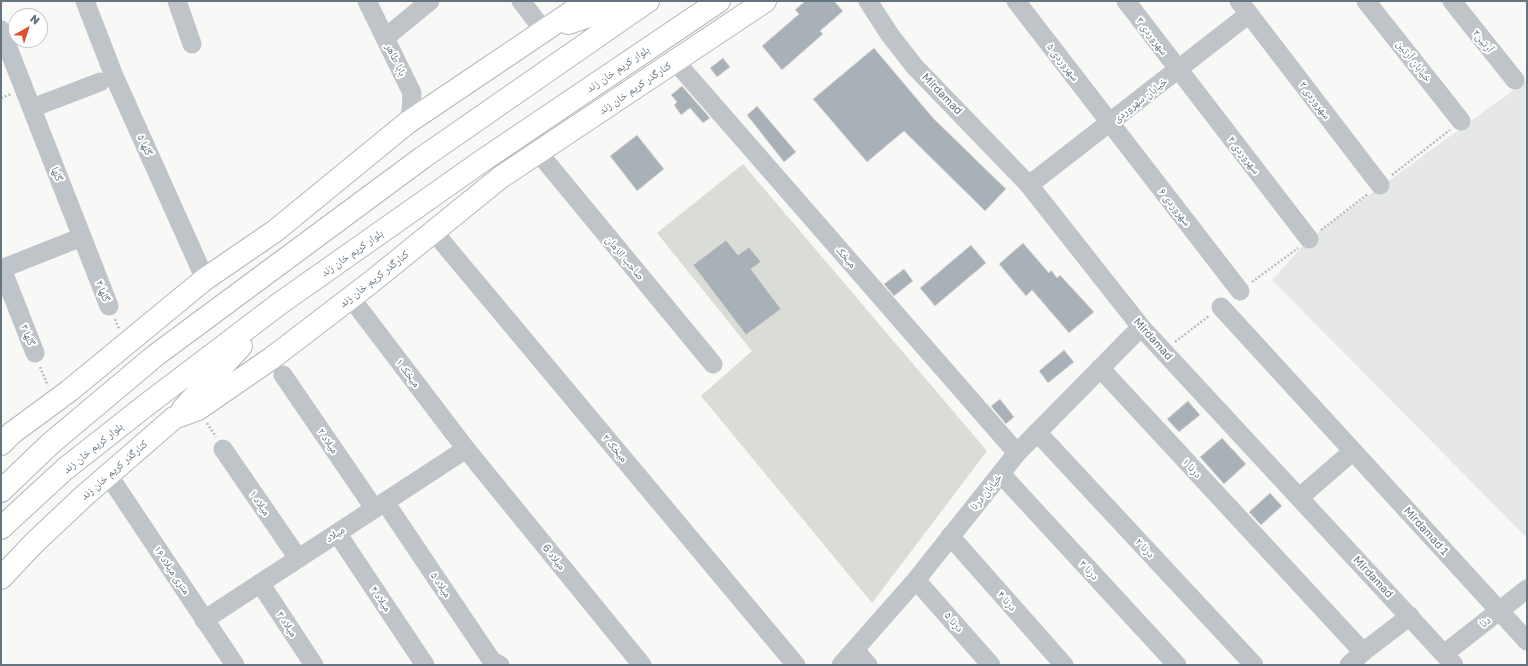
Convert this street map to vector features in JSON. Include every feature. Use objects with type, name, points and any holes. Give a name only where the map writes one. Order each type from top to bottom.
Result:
[{"type":"main road","points":[[1,444],[12,433],[55,402],[205,279],[275,231],[406,123],[588,1]]},
{"type":"main road","points":[[544,31],[634,1]]},
{"type":"main road","points":[[1,491],[50,444],[156,355],[422,158],[648,1]]},
{"type":"main road","name":"بلوار کریم خان زند","points":[[1,528],[60,474],[173,384],[279,304],[389,228],[482,161],[719,1]]},
{"type":"main road","name":"کنارگذر کریم خان زند","points":[[1,578],[34,543],[174,418],[198,409],[272,358],[351,298],[501,176],[765,1]]},
{"type":"main road","points":[[389,228],[482,192]]},
{"type":"main road","points":[[156,355],[275,231]]},
{"type":"main road","points":[[174,418],[279,304]]},
{"type":"main road","points":[[156,355],[173,384]]},
{"type":"main road","points":[[127,378],[145,406]]},
{"type":"street","points":[[177,1],[192,44]]},
{"type":"street","name":"بابا طاهر","points":[[367,1],[412,93]]},
{"type":"street","points":[[385,38],[430,1]]},
{"type":"street","points":[[521,1],[544,31]]},
{"type":"street","name":"Mirdamad","points":[[868,1],[890,35],[915,67],[1029,186],[1141,327],[1300,497],[1449,660]]},
{"type":"street","name":"سهروردی ۵","points":[[1016,1],[1110,123]]},
{"type":"street","name":"سهروردی ۳","points":[[1126,1],[1178,70]]},
{"type":"street","name":"خیابان آرتین","points":[[1366,1],[1461,121]]},
{"type":"street","name":"آرتین۲","points":[[1452,1],[1515,80]]},
{"type":"street","name":"گلها ۵","points":[[91,4],[114,76],[205,279]]},
{"type":"street","name":"خیابان سهروردی","points":[[1029,186],[1178,70],[1244,8]]},
{"type":"street","name":"سهروردی ۲","points":[[1244,8],[1380,185]]},
{"type":"street","name":"گلها","points":[[1,30],[82,237]]},
{"type":"street","name":"میخک","points":[[675,61],[1017,453]]},
{"type":"street","name":"سهروردی ۴","points":[[1178,70],[1309,239]]},
{"type":"street","points":[[32,108],[100,82]]},
{"type":"street","points":[[406,123],[411,112],[412,93],[440,99]]},
{"type":"street","name":"سهروردی ۶","points":[[1110,123],[1240,291]]},
{"type":"street","name":"صاحب الزمان","points":[[538,152],[713,364]]},
{"type":"street","name":"میخک ۲","points":[[434,232],[796,665]]},
{"type":"street","points":[[1,269],[82,237]]},
{"type":"street","name":"گلها ۴","points":[[82,237],[109,306]]},
{"type":"street","name":"گلها ۳","points":[[1,269],[35,353]]},
{"type":"street","name":"میخک ۱","points":[[351,298],[466,449]]},
{"type":"street","name":"Mirdamad 1","points":[[1221,307],[1527,641]]},
{"type":"street","name":"خیابان درنا","points":[[841,665],[916,580],[1017,453],[1141,327]]},
{"type":"street","name":"درنا ۱","points":[[1100,368],[1283,568],[1363,652]]},
{"type":"street","name":"میلاد ۲","points":[[283,375],[379,505]]},
{"type":"street","name":"درنا ۲","points":[[1037,432],[1254,665]]},
{"type":"street","name":"میلاد ۱","points":[[223,448],[298,558]]},
{"type":"street","name":"میلاد","points":[[204,620],[466,449]]},
{"type":"street","name":"میلاد 6","points":[[466,449],[642,665]]},
{"type":"street","points":[[1300,497],[1353,451]]},
{"type":"street","name":"درنا ۳","points":[[1001,474],[1177,665]]},
{"type":"street","name":"۱۶ متری میلاد","points":[[109,476],[235,665]]},
{"type":"street","name":"میلاد ۵","points":[[379,505],[492,661],[500,665]]},
{"type":"street","name":"میلاد ۴","points":[[336,533],[425,665]]},
{"type":"street","name":"درنا ۴","points":[[950,536],[1064,665]]},
{"type":"street","name":"درنا ۵","points":[[916,580],[991,665]]},
{"type":"street","name":"میلاد ۳","points":[[260,583],[314,665]]},
{"type":"street","name":"دنا","points":[[1449,660],[1500,611],[1527,589]]},
{"type":"street","points":[[1349,665],[1363,652],[1410,616]]},
{"type":"street","points":[[855,650],[868,665]]},
{"type":"path","name":"گلها ۴","points":[[109,306],[126,344]]},
{"type":"path","name":"گلها ۳","points":[[35,353],[55,402]]},
{"type":"path","points":[[198,409],[223,448]]},
{"type":"shaded area","points":[[1527,80],[1527,538],[1272,280],[1309,239]]},
{"type":"shaded area","points":[[743,164],[987,451],[872,603],[701,396],[752,351],[657,233]]},
{"type":"building","points":[[805,1],[834,1],[843,11],[820,31],[823,34],[782,70],[762,46],[799,14],[795,10]]},
{"type":"building","points":[[874,48],[933,118],[1006,189],[985,211],[904,131],[867,162],[813,99]]},
{"type":"building","points":[[723,58],[730,67],[717,77],[710,68]]},
{"type":"building","points":[[682,86],[710,118],[703,123],[690,108],[681,115],[674,105],[677,102],[671,95]]},
{"type":"building","points":[[757,106],[796,152],[784,162],[747,115]]},
{"type":"building","points":[[637,135],[664,169],[637,191],[610,156]]},
{"type":"building","points":[[726,240],[738,255],[749,247],[761,262],[751,269],[781,309],[746,335],[693,265]]},
{"type":"building","points":[[1023,243],[1049,273],[1051,270],[1057,278],[1060,275],[1094,312],[1069,333],[1032,290],[1026,296],[999,264]]},
{"type":"building","points":[[971,245],[986,263],[935,306],[920,288]]},
{"type":"building","points":[[904,269],[913,281],[894,296],[884,284]]},
{"type":"building","points":[[1064,350],[1074,362],[1048,383],[1039,371]]},
{"type":"building","points":[[1000,399],[1014,417],[1006,424],[991,406]]},
{"type":"building","points":[[1188,401],[1200,415],[1179,432],[1167,419]]},
{"type":"building","points":[[1222,438],[1246,464],[1224,484],[1200,457]]},
{"type":"building","points":[[1270,493],[1282,506],[1261,525],[1249,512]]}]
